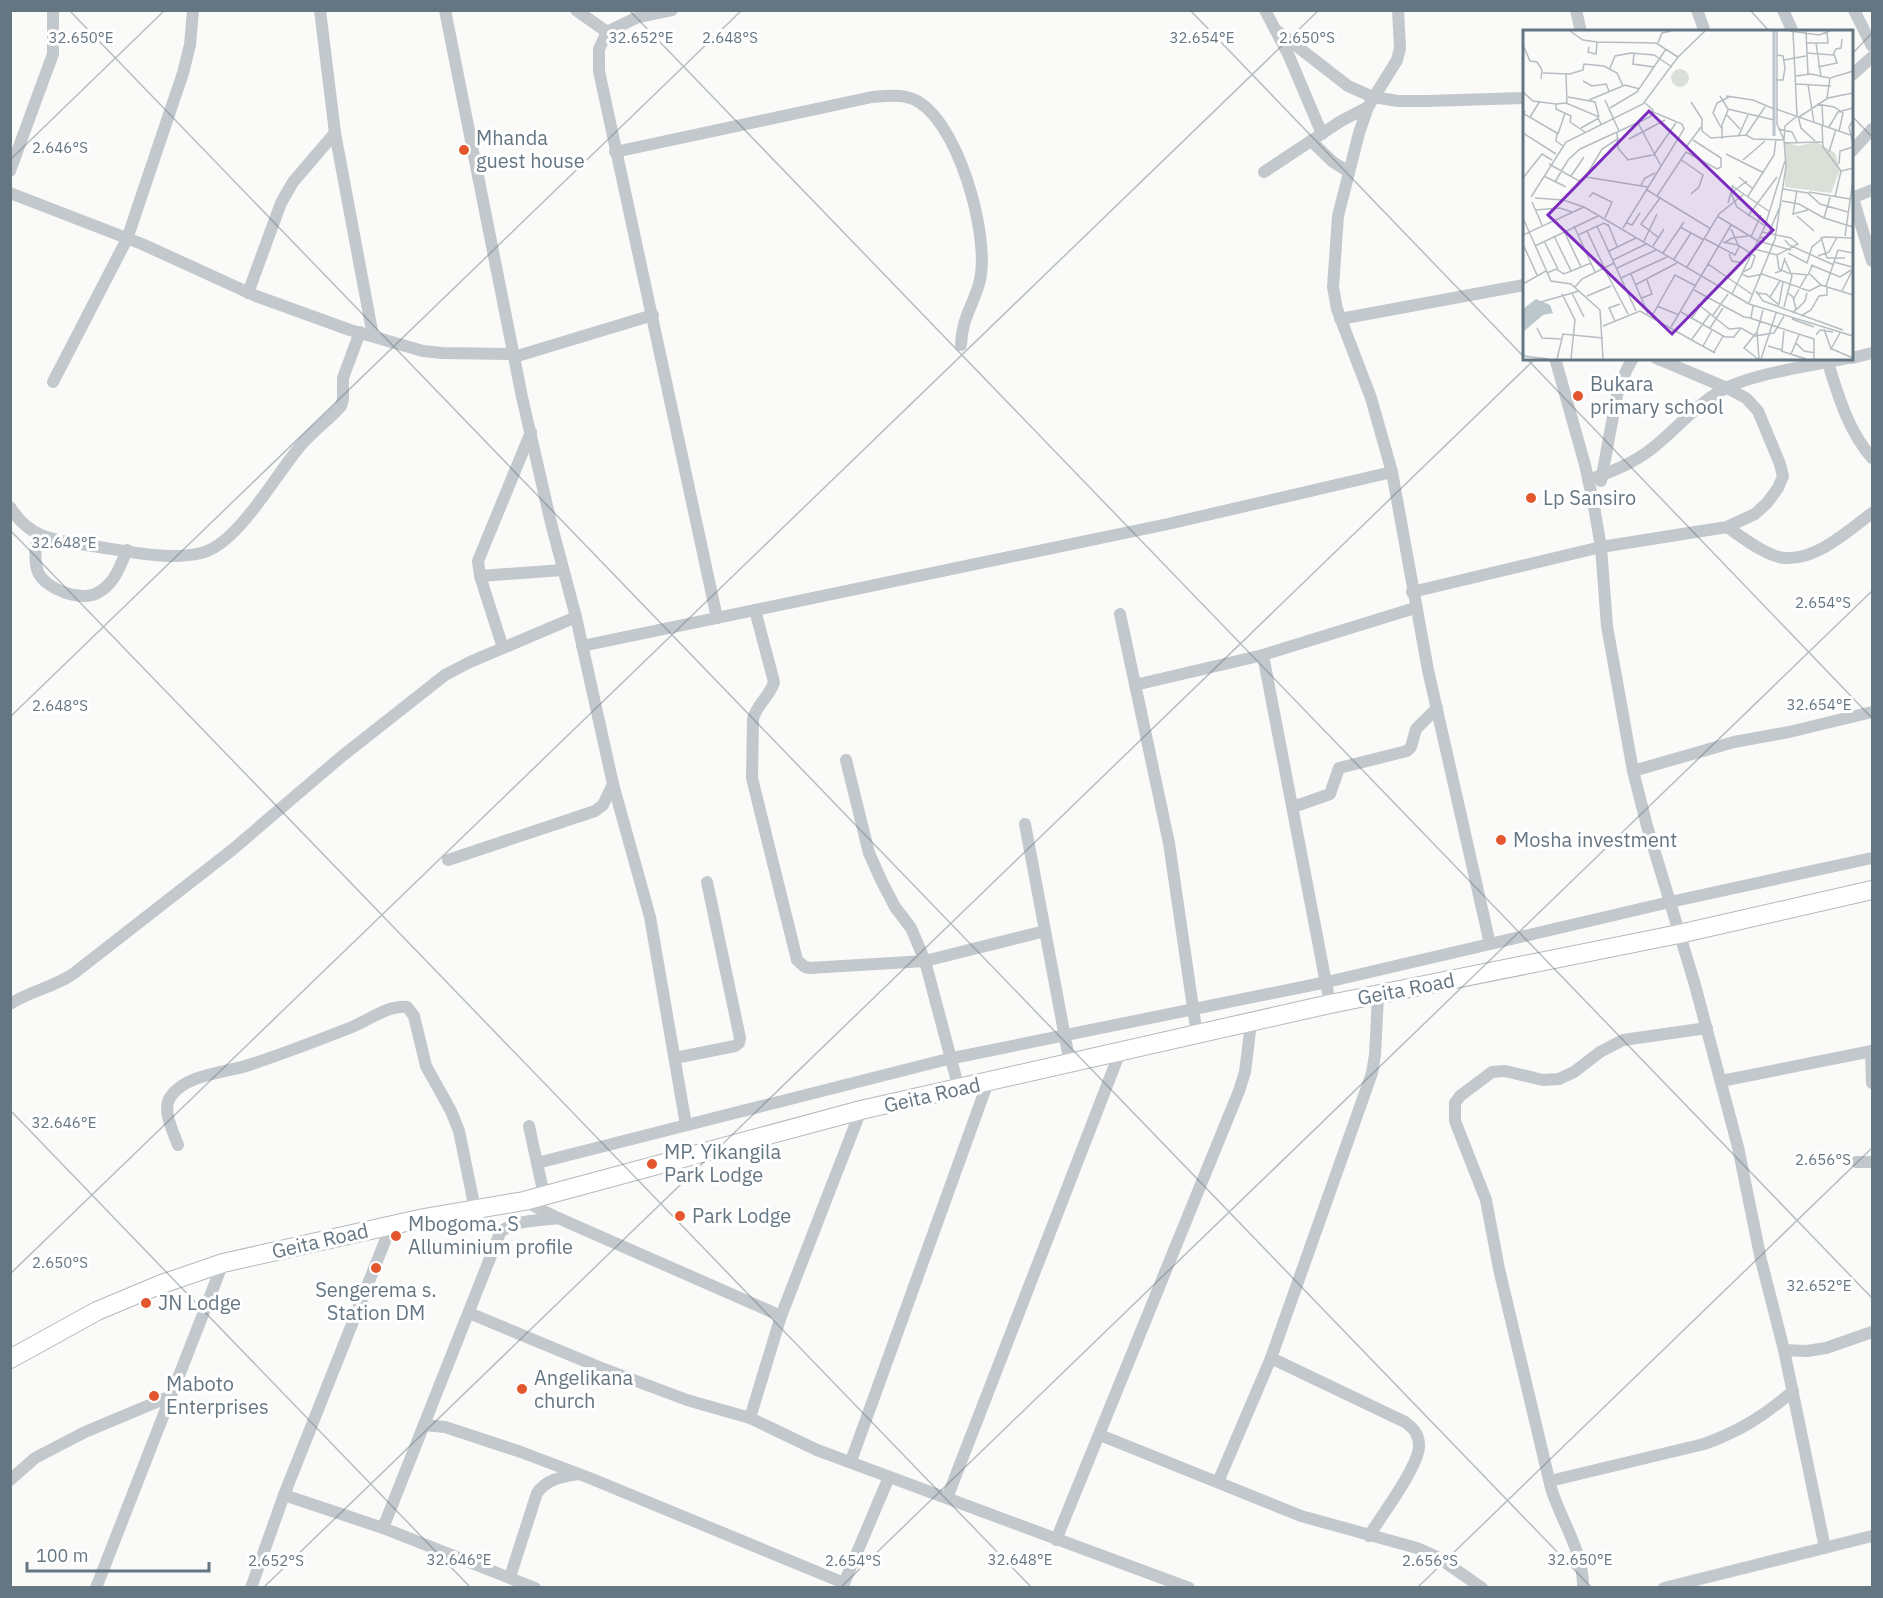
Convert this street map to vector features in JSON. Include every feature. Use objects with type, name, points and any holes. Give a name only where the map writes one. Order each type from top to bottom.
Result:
[{"type":"highway","name":"Geita Road","points":[[10,1359],[97,1311],[159,1285],[222,1263],[391,1226],[524,1201],[861,1110],[1330,1004],[1679,934],[1872,890]]},
{"type":"street","points":[[10,171],[53,54],[53,10]]},
{"type":"street","points":[[53,382],[127,239],[183,73],[190,45],[193,10]]},
{"type":"street","points":[[10,507],[26,526],[38,535],[61,542],[127,550],[147,555],[174,556],[201,553],[223,542],[238,527],[302,443],[340,406],[343,399],[343,378],[366,334],[335,133],[320,10]]},
{"type":"street","points":[[445,10],[531,432],[576,617],[613,784],[650,917],[686,1125]]},
{"type":"street","points":[[576,10],[607,32]]},
{"type":"street","points":[[672,10],[638,17],[607,32],[600,49],[599,72],[717,618]]},
{"type":"street","points":[[1265,10],[1274,27],[1317,137],[1333,162],[1349,172]]},
{"type":"street","points":[[1274,10],[1274,27]]},
{"type":"street","points":[[1398,10],[1400,48],[1397,60],[1370,102],[1338,216],[1333,287],[1340,319],[1371,398],[1392,472],[1415,608],[1490,944]]},
{"type":"street","points":[[1576,10],[1581,30]]},
{"type":"street","points":[[1698,10],[1704,30]]},
{"type":"street","points":[[1783,10],[1792,30]]},
{"type":"street","points":[[1854,10],[1872,46]]},
{"type":"street","points":[[1274,27],[1370,102]]},
{"type":"street","points":[[1853,73],[1872,57]]},
{"type":"street","points":[[615,152],[872,97],[893,96],[913,99],[927,109],[943,126],[959,158],[978,223],[980,280],[966,313],[961,331],[961,345]]},
{"type":"street","points":[[1264,172],[1370,102],[1523,98]]},
{"type":"street","points":[[1853,150],[1872,129]]},
{"type":"street","points":[[248,293],[281,203],[293,182],[335,133]]},
{"type":"street","points":[[1853,197],[1872,190]]},
{"type":"street","points":[[10,193],[142,244],[248,293],[303,315],[423,351],[514,356],[653,315]]},
{"type":"street","points":[[1853,200],[1872,255]]},
{"type":"street","points":[[1340,319],[1523,288]]},
{"type":"street","points":[[1853,357],[1872,353]]},
{"type":"street","points":[[1556,360],[1593,501],[1601,547],[1607,626],[1633,771],[1707,1028],[1738,1147],[1763,1270],[1793,1391],[1825,1548]]},
{"type":"street","points":[[1593,501],[1603,475],[1617,394],[1632,360]]},
{"type":"street","points":[[1412,592],[1601,547],[1727,527],[1761,509],[1778,488],[1783,476],[1758,411],[1746,398],[1727,388],[1661,360]]},
{"type":"street","points":[[1588,480],[1603,475],[1648,452],[1727,388],[1786,371],[1841,360]]},
{"type":"street","points":[[1828,363],[1853,432],[1872,458]]},
{"type":"street","points":[[503,648],[480,576],[478,561],[531,432]]},
{"type":"street","points":[[582,646],[1168,524],[1392,472]]},
{"type":"street","points":[[1727,527],[1765,551],[1785,558],[1813,552],[1832,542],[1872,513]]},
{"type":"street","points":[[38,535],[36,545],[39,572],[52,586],[84,597],[98,593],[109,585],[116,576],[127,550]]},
{"type":"street","points":[[480,576],[563,570]]},
{"type":"street","points":[[1135,685],[1263,655],[1415,608]]},
{"type":"street","points":[[755,610],[774,682],[771,691],[758,707],[753,718],[752,778],[797,960],[810,968],[925,961],[1045,931]]},
{"type":"street","points":[[1120,614],[1169,843],[1197,1035]]},
{"type":"street","points":[[10,1004],[52,986],[73,974],[232,850],[341,758],[445,675],[576,617]]},
{"type":"street","points":[[1263,655],[1330,1004]]},
{"type":"street","points":[[1293,807],[1330,794],[1339,768],[1407,751],[1411,747],[1416,729],[1437,708]]},
{"type":"street","points":[[1633,771],[1734,742],[1789,732],[1872,712]]},
{"type":"street","points":[[846,760],[869,853],[895,907],[911,928],[925,961],[959,1089]]},
{"type":"street","points":[[448,861],[595,811],[603,805],[613,784]]},
{"type":"street","points":[[1024,824],[1070,1064]]},
{"type":"street","points":[[537,1163],[951,1059],[1327,982],[1670,902],[1872,858]]},
{"type":"street","points":[[675,1058],[735,1046],[740,1038],[707,882]]},
{"type":"street","points":[[1218,1482],[1271,1358],[1374,1065],[1378,996]]},
{"type":"street","points":[[178,1145],[169,1119],[168,1102],[171,1096],[189,1082],[266,1059],[353,1027],[397,1006],[407,1007],[414,1016],[426,1066],[451,1111],[459,1131],[475,1209]]},
{"type":"street","points":[[1056,1539],[1239,1091],[1245,1072],[1251,1023]]},
{"type":"street","points":[[1583,1587],[1578,1555],[1558,1511],[1550,1481],[1498,1269],[1486,1200],[1455,1121],[1455,1104],[1460,1096],[1492,1072],[1505,1071],[1543,1080],[1559,1079],[1574,1072],[1600,1052],[1623,1040],[1707,1028]]},
{"type":"street","points":[[1721,1081],[1872,1051],[1872,1083]]},
{"type":"street","points":[[947,1498],[1120,1052]]},
{"type":"street","points":[[851,1461],[988,1082]]},
{"type":"street","points":[[750,1418],[781,1316],[861,1110]]},
{"type":"street","points":[[529,1126],[544,1196]]},
{"type":"street","points":[[1856,1162],[1872,1162]]},
{"type":"street","points":[[524,1201],[781,1316]]},
{"type":"street","points":[[383,1528],[502,1230],[518,1224],[558,1218]]},
{"type":"street","points":[[251,1587],[284,1495],[391,1226]]},
{"type":"street","points":[[96,1587],[222,1263]]},
{"type":"street","points":[[469,1313],[687,1400],[750,1418],[817,1450],[1189,1587]]},
{"type":"street","points":[[1784,1350],[1807,1351],[1826,1348],[1872,1332]]},
{"type":"street","points":[[1271,1358],[1405,1422],[1416,1431],[1419,1443],[1415,1463],[1369,1536]]},
{"type":"street","points":[[1550,1481],[1704,1444],[1726,1436],[1762,1417],[1793,1391]]},
{"type":"street","points":[[10,1479],[36,1458],[85,1432],[171,1395]]},
{"type":"street","points":[[424,1425],[445,1426],[579,1474],[843,1585],[889,1477]]},
{"type":"street","points":[[1100,1435],[1301,1516],[1417,1548],[1438,1558],[1482,1587]]},
{"type":"street","points":[[510,1577],[541,1486],[550,1480],[579,1474]]},
{"type":"street","points":[[284,1495],[383,1528],[535,1587]]},
{"type":"street","points":[[1664,1587],[1872,1536]]},
{"type":"place","name":"Mhanda guest house","points":[[464,150]]},
{"type":"place","name":"Bukara primary school","points":[[1578,396]]},
{"type":"place","name":"Lp Sansiro","points":[[1531,498]]},
{"type":"place","name":"Mosha investment","points":[[1501,840]]},
{"type":"place","name":"MP. Yikangila Park Lodge","points":[[652,1164]]},
{"type":"place","name":"Park Lodge","points":[[680,1216]]},
{"type":"place","name":"Mbogoma. S Alluminium profile","points":[[396,1236]]},
{"type":"place","name":"Sengerema s. Station DM","points":[[376,1268]]},
{"type":"place","name":"JN Lodge","points":[[146,1303]]},
{"type":"place","name":"Angelikana church","points":[[522,1389]]},
{"type":"place","name":"Maboto Enterprises","points":[[154,1396]]}]
